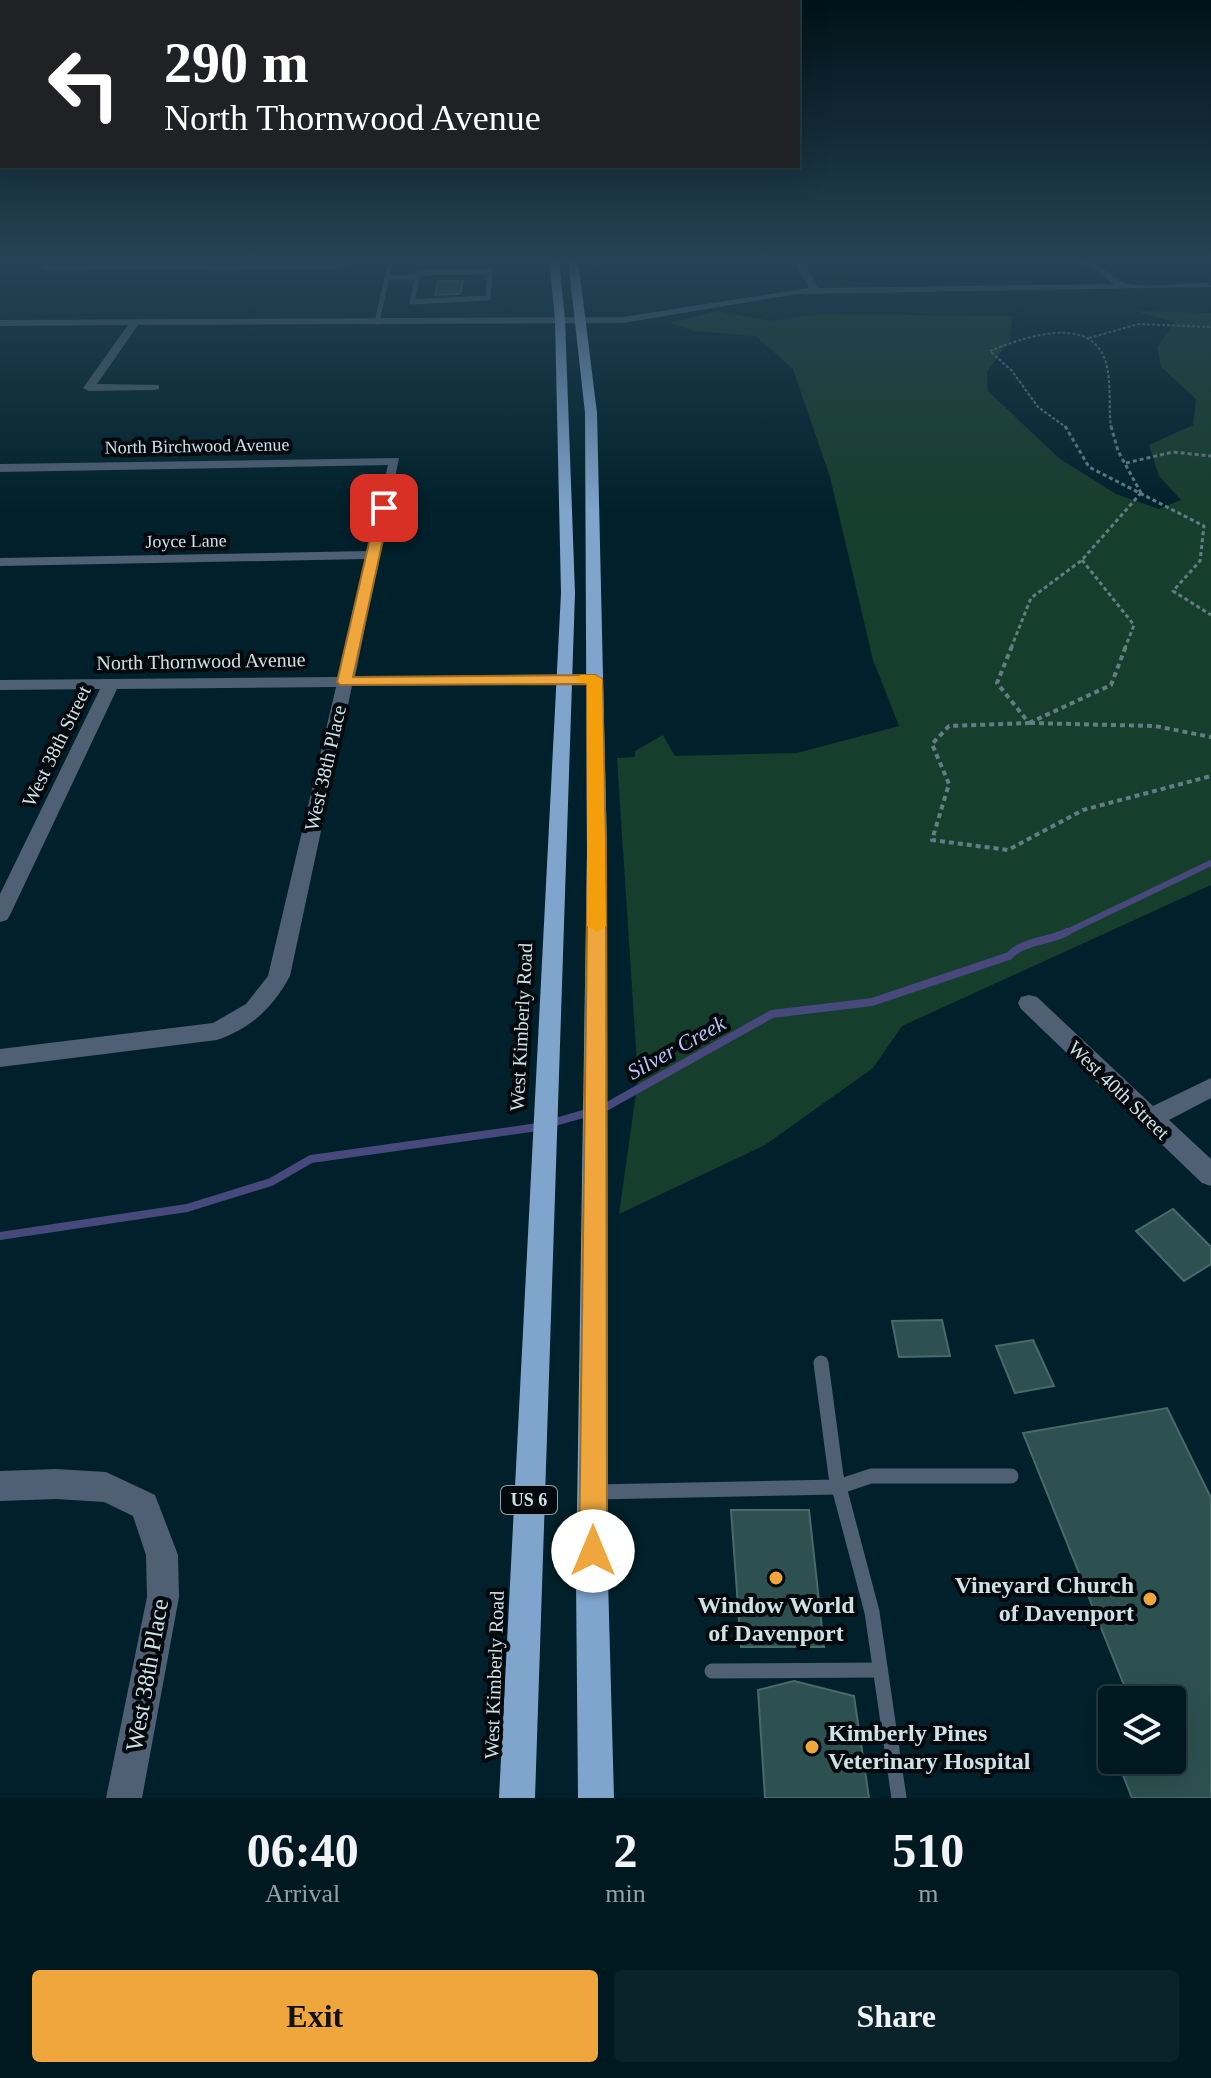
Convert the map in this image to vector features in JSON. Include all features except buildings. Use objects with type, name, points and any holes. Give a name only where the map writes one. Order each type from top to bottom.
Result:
[{"type":"main road","name":"West Kimberly Road","points":[[517,1798],[568,593],[561,343]]},
{"type":"main road","points":[[582,343],[591,413],[595,679],[593,1492],[596,1798]]},
{"type":"street","points":[[121,343],[89,388],[155,387]]},
{"type":"street","name":"North Birchwood Avenue","points":[[3,471],[395,461]]},
{"type":"street","name":"West 38th Place","points":[[0,1058],[217,1031],[246,1016],[267,999],[279,976],[395,461]]},
{"type":"street","name":"Joyce Lane","points":[[0,562],[372,555]]},
{"type":"street","name":"North Thornwood Avenue","points":[[0,685],[595,679]]},
{"type":"street","name":"West 38th Street","points":[[0,915],[111,684]]},
{"type":"street","name":"West 40th Street","points":[[1029,1003],[1211,1175]]},
{"type":"street","points":[[1149,1119],[1211,1087]]},
{"type":"street","name":"West 38th Place","points":[[0,1486],[56,1484],[106,1487],[144,1506],[162,1555],[163,1597],[124,1798]]},
{"type":"lane","points":[[821,1363],[838,1487],[872,1612],[899,1798]]},
{"type":"lane","points":[[593,1492],[838,1487],[871,1476],[1011,1476]]},
{"type":"lane","points":[[712,1671],[880,1670]]},
{"type":"path","points":[[1007,343],[990,351],[1012,371],[1038,407],[1066,427],[1089,467],[1204,526],[1211,526]]},
{"type":"path","points":[[1094,343],[1102,352],[1113,438],[1141,493]]},
{"type":"path","points":[[1126,463],[1173,452],[1211,456]]},
{"type":"path","points":[[1029,723],[997,683],[1031,598],[1082,560],[1141,493]]},
{"type":"path","points":[[1204,526],[1200,561],[1173,591],[1211,615]]},
{"type":"path","points":[[1029,723],[1111,685],[1134,625],[1082,560]]},
{"type":"path","points":[[1211,737],[1155,726],[1029,723],[949,726],[932,744],[949,784],[932,840],[1008,850],[1083,810],[1211,776]]},
{"type":"green space","points":[[764,343],[1007,343],[987,372],[988,391],[1060,459],[1116,494],[1159,509],[1181,500],[1159,476],[1149,445],[1193,425],[1196,399],[1161,367],[1157,347],[1160,343],[1211,343],[1211,885],[902,1026],[873,1068],[765,1145],[619,1214],[638,1079],[617,758],[635,757],[635,751],[663,735],[675,756],[797,753],[899,726],[873,660],[830,477],[793,369]]},
{"type":"waterway","name":"Silver Creek","points":[[1063,934],[1211,863]]},
{"type":"waterway","name":"Silver Creek","points":[[0,1236],[187,1208],[271,1182],[311,1159],[538,1127],[604,1108],[772,1014],[872,1002],[1009,956],[1029,944],[1067,932]]},
{"type":"slow traffic","points":[[581,679],[595,679],[597,926]]},
{"type":"place","name":"Window World of Davenport","points":[[776,1578]]},
{"type":"place","name":"Vineyard Church of Davenport","points":[[1150,1599]]},
{"type":"place","name":"Kimberly Pines Veterinary Hospital","points":[[812,1747]]},
{"type":"route","points":[[384,508],[345,682],[595,679],[593,1551]]}]
